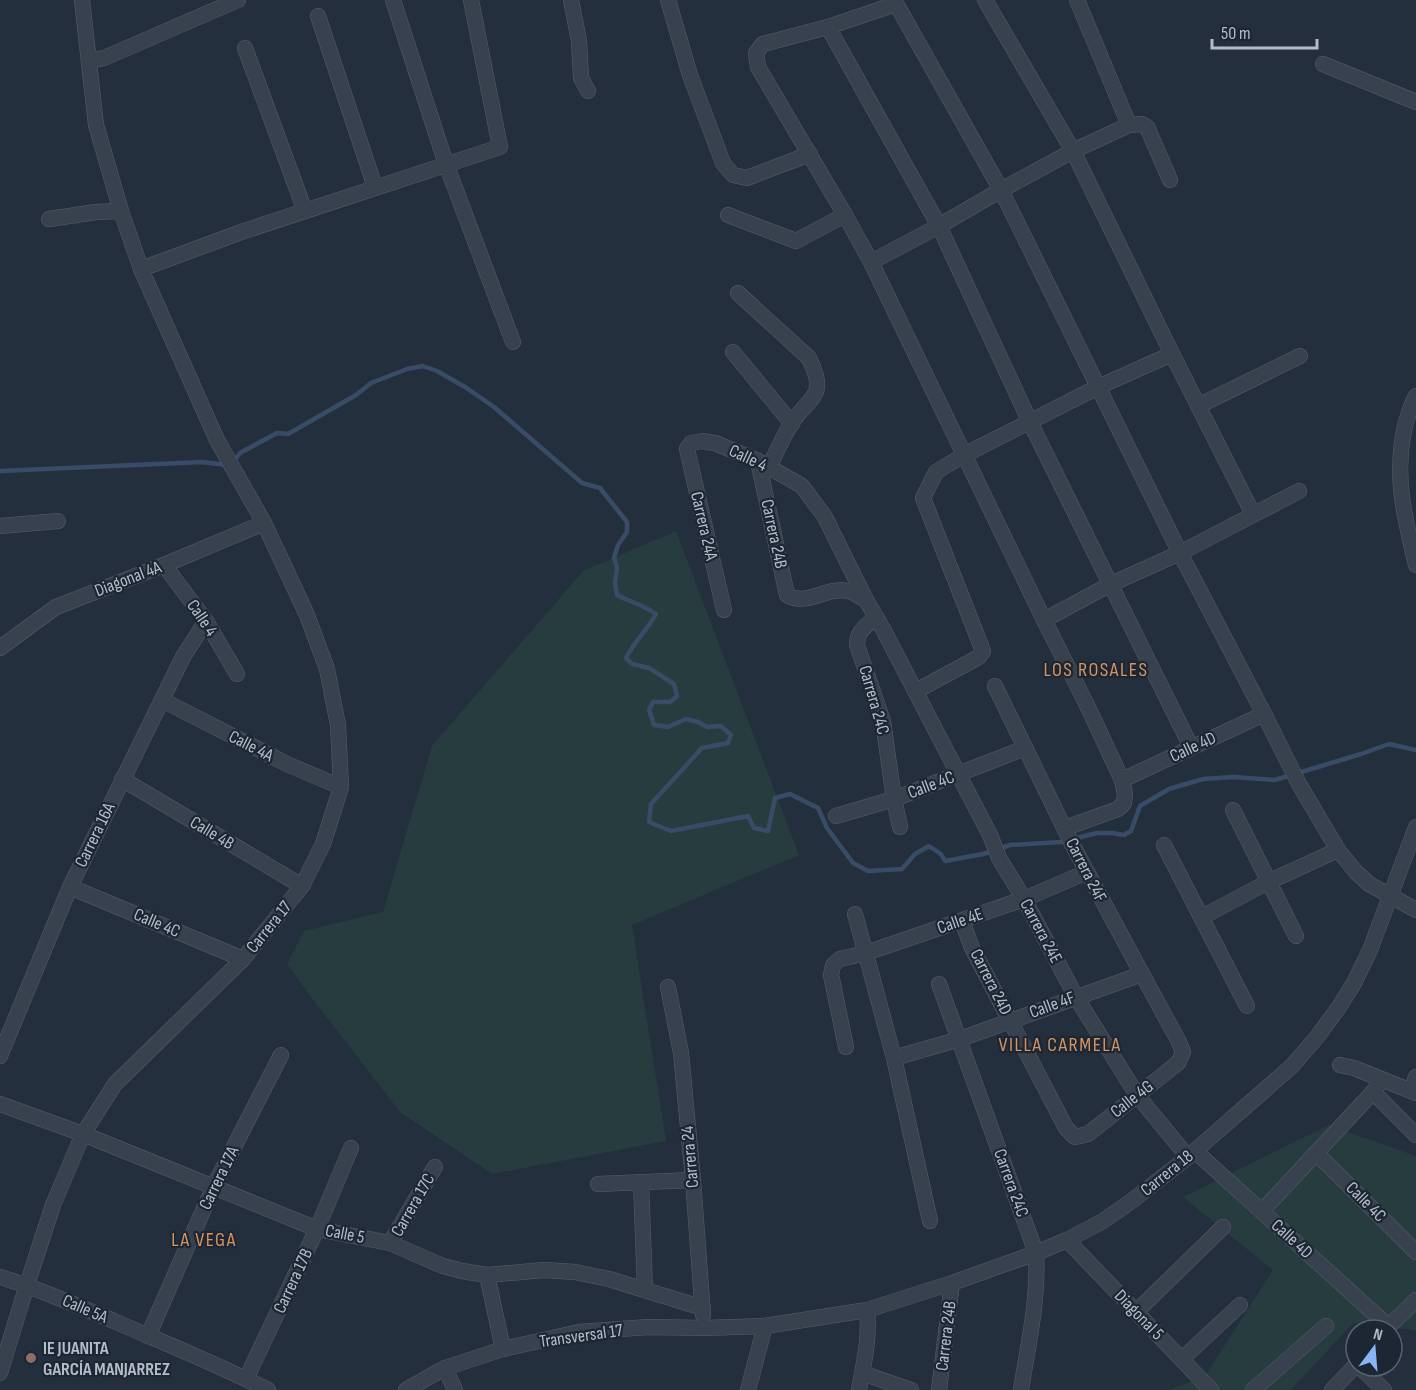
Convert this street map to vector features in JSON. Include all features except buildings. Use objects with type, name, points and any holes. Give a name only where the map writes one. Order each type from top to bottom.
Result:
[{"type":"street","name":"Carrera 17","points":[[0,1368],[53,1205],[83,1134],[115,1084],[243,959],[302,886],[323,844],[342,787],[338,725],[327,669],[308,615],[264,523],[218,440],[141,269],[121,211],[96,124],[82,0]]},
{"type":"street","points":[[89,61],[104,58],[238,0]]},
{"type":"street","points":[[393,0],[446,164],[513,342]]},
{"type":"street","points":[[141,269],[244,231],[500,147],[471,0]]},
{"type":"street","points":[[571,0],[579,41],[581,78],[588,91]]},
{"type":"street","points":[[668,0],[690,75],[723,163],[733,175],[747,178],[810,154]]},
{"type":"street","points":[[984,0],[1072,151],[1253,514]]},
{"type":"street","points":[[1077,0],[1129,125]]},
{"type":"street","points":[[1068,834],[1118,809],[1124,803],[1122,780],[871,262],[758,67],[756,53],[764,44],[828,27],[895,2],[1001,190],[1180,553],[1299,784],[1338,850],[1356,872],[1368,884],[1416,910]]},
{"type":"street","points":[[318,16],[375,187]]},
{"type":"street","points":[[828,27],[939,226],[1030,422],[1191,747]]},
{"type":"street","points":[[245,48],[305,211]]},
{"type":"street","points":[[1323,64],[1416,102]]},
{"type":"street","points":[[871,262],[1072,151],[1129,125],[1141,124],[1147,128],[1170,180]]},
{"type":"street","points":[[50,219],[96,212],[121,211]]},
{"type":"street","points":[[728,215],[796,241],[845,215]]},
{"type":"street","points":[[738,293],[809,358],[818,382],[816,392],[810,402],[764,464]]},
{"type":"street","points":[[733,352],[792,424]]},
{"type":"street","points":[[916,691],[979,657],[983,651],[923,498],[936,472],[964,455],[1098,387],[1172,354]]},
{"type":"street","points":[[1198,406],[1300,356]]},
{"type":"street","points":[[1416,396],[1411,404],[1401,440],[1399,468],[1402,498],[1416,565]]},
{"type":"street","points":[[1401,440],[1416,451]]},
{"type":"street","name":"Calle 4","points":[[691,443],[702,441],[715,443],[764,464],[802,486]]},
{"type":"street","name":"Carrera 24A","points":[[691,443],[687,449],[724,610]]},
{"type":"street","name":"Carrera 24B","points":[[764,464],[787,595],[798,600],[844,590],[866,600]]},
{"type":"street","name":"Carrera 24C","points":[[802,486],[825,516],[866,600],[916,691]]},
{"type":"street","points":[[1044,620],[1111,584],[1180,553],[1299,491]]},
{"type":"street","points":[[0,526],[58,521]]},
{"type":"street","name":"Diagonal 4A","points":[[0,648],[56,607],[264,523]]},
{"type":"street","name":"Calle 4","points":[[164,565],[206,621],[237,674]]},
{"type":"street","name":"Carrera 24C","points":[[876,617],[860,631],[857,645],[884,721],[894,800],[900,827]]},
{"type":"street","name":"Carrera 16A","points":[[0,1056],[70,887],[183,657],[206,621]]},
{"type":"street","name":"Carrera 24F","points":[[994,686],[1087,872],[1183,1052]]},
{"type":"street","name":"Carrera 24E","points":[[916,691],[990,835],[999,858],[1024,899],[1076,997],[1137,1095],[1192,1154]]},
{"type":"street","name":"Calle 4A","points":[[162,700],[289,765],[342,787]]},
{"type":"street","name":"Calle 4D","points":[[1122,780],[1264,714]]},
{"type":"street","name":"Calle 4C","points":[[836,816],[894,800],[1025,748]]},
{"type":"street","name":"Calle 4B","points":[[122,779],[302,886]]},
{"type":"street","points":[[1233,810],[1296,936]]},
{"type":"street","name":"Carrera 18","points":[[765,1326],[867,1310],[952,1283],[1067,1240],[1103,1221],[1133,1200],[1192,1154],[1292,1066],[1317,1037],[1354,983],[1370,950],[1416,827]]},
{"type":"street","points":[[1164,845],[1247,1006]]},
{"type":"street","points":[[1202,917],[1268,882],[1338,850]]},
{"type":"street","name":"Calle 4E","points":[[846,1047],[831,975],[833,965],[840,959],[866,953],[962,921],[1024,899],[1087,872]]},
{"type":"street","name":"Calle 4C","points":[[70,887],[243,959]]},
{"type":"street","points":[[855,914],[894,1058],[930,1221]]},
{"type":"street","name":"Carrera 24D","points":[[962,921],[972,948],[1066,1128],[1075,1137]]},
{"type":"street","name":"Calle 4F","points":[[894,1058],[960,1039],[1142,974]]},
{"type":"street","name":"Carrera 24C","points":[[939,984],[1036,1253],[1036,1292],[1021,1390]]},
{"type":"street","name":"Carrera 24","points":[[668,987],[681,1053],[705,1328]]},
{"type":"street","name":"Calle 4G","points":[[1075,1137],[1088,1134],[1178,1063],[1183,1052]]},
{"type":"street","name":"Carrera 17A","points":[[148,1336],[213,1188],[281,1055]]},
{"type":"street","points":[[1340,1065],[1354,1068],[1378,1086],[1416,1135]]},
{"type":"street","points":[[1262,1211],[1378,1086],[1414,1087]]},
{"type":"street","name":"Calle 5","points":[[0,1104],[83,1134],[317,1229],[390,1244],[443,1266],[487,1275],[544,1270],[575,1272],[609,1279],[703,1308]]},
{"type":"street","name":"Carrera 17B","points":[[246,1379],[317,1229],[351,1148]]},
{"type":"street","name":"Calle 4C","points":[[1317,1153],[1416,1252]]},
{"type":"street","name":"Calle 4D","points":[[1192,1154],[1262,1211],[1376,1318]]},
{"type":"street","name":"Carrera 17C","points":[[390,1244],[435,1167]]},
{"type":"street","points":[[598,1184],[693,1180]]},
{"type":"street","points":[[641,1182],[645,1290]]},
{"type":"street","points":[[1136,1312],[1222,1227]]},
{"type":"street","name":"Diagonal 5","points":[[1067,1240],[1211,1390]]},
{"type":"street","points":[[487,1275],[503,1348]]},
{"type":"street","name":"Calle 5A","points":[[0,1277],[27,1285],[148,1336],[268,1390]]},
{"type":"street","name":"Carrera 24B","points":[[939,1390],[952,1283]]},
{"type":"street","points":[[1397,1318],[1416,1300]]},
{"type":"street","points":[[1182,1359],[1240,1305]]},
{"type":"street","points":[[859,1390],[868,1341],[867,1310]]},
{"type":"street","points":[[748,1390],[765,1326]]},
{"type":"street","name":"Transversal 17","points":[[406,1390],[445,1368],[503,1348],[579,1332],[648,1327],[765,1326]]},
{"type":"street","points":[[1253,1390],[1326,1326]]},
{"type":"street","points":[[445,1368],[455,1390]]},
{"type":"street","points":[[862,1373],[911,1390]]},
{"type":"street","points":[[1332,1390],[1344,1378]]},
{"type":"street","points":[[1372,1378],[1384,1390]]},
{"type":"green space","points":[[676,531],[799,855],[632,925],[666,1141],[492,1174],[400,1112],[287,964],[304,931],[383,912],[432,746],[583,571]]},
{"type":"green space","points":[[1329,1125],[1416,1156],[1416,1332],[1404,1329],[1404,1318],[1344,1318],[1344,1333],[1291,1390],[1169,1390],[1205,1376],[1273,1270],[1183,1197]]},
{"type":"waterway","points":[[234,461],[240,453],[277,433],[288,434],[356,395],[371,383],[407,369],[423,366],[465,387],[494,407],[582,483],[600,488],[627,522],[627,532],[618,545],[614,558],[617,567],[615,583],[617,595],[656,614],[626,658],[632,664],[649,668],[674,684],[677,696],[670,702],[653,702],[649,710],[654,725],[668,727],[686,719],[707,727],[721,726],[731,735],[728,743],[702,748],[651,804],[649,822],[671,831],[748,816],[754,828],[768,831],[775,798],[790,794],[818,808],[827,828],[853,863],[868,871],[902,869],[915,854],[929,846],[941,854],[945,861],[983,854],[1010,845],[1061,842],[1097,833],[1124,835],[1131,831],[1140,806],[1169,789],[1203,779],[1234,777],[1275,780],[1389,744],[1416,750]]},
{"type":"waterway","points":[[0,471],[202,462],[228,465]]},
{"type":"place","name":"IE JUANITA GARCÍA MANJARREZ","points":[[31,1358]]},
{"type":"district","name":"LOS ROSALES","points":[[1096,670]]},
{"type":"district","name":"VILLA CARMELA","points":[[1060,1045]]},
{"type":"district","name":"LA VEGA","points":[[204,1240]]}]
